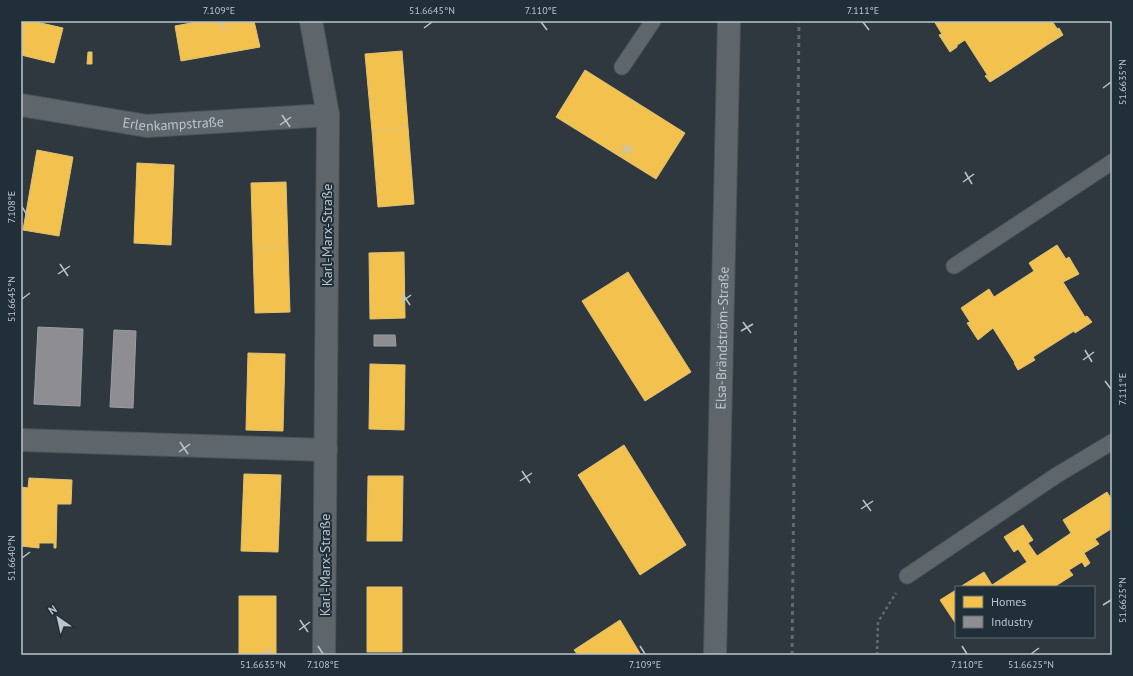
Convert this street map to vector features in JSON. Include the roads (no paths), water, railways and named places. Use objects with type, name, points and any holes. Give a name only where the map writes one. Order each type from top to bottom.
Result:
[{"type":"street","name":"Karl-Marx-Straße","points":[[311,21],[328,115],[324,655]]},
{"type":"street","name":"Elsa-Brändström-Straße","points":[[715,655],[729,21]]},
{"type":"street","name":"Erlenkampstraße","points":[[21,105],[147,126],[328,115]]},
{"type":"street","points":[[21,440],[326,450]]},
{"type":"lane","points":[[622,67],[653,21]]},
{"type":"lane","points":[[954,266],[1112,162]]},
{"type":"lane","points":[[907,576],[1057,475],[1112,442]]},
{"type":"railway","points":[[792,655],[799,21]]}]
